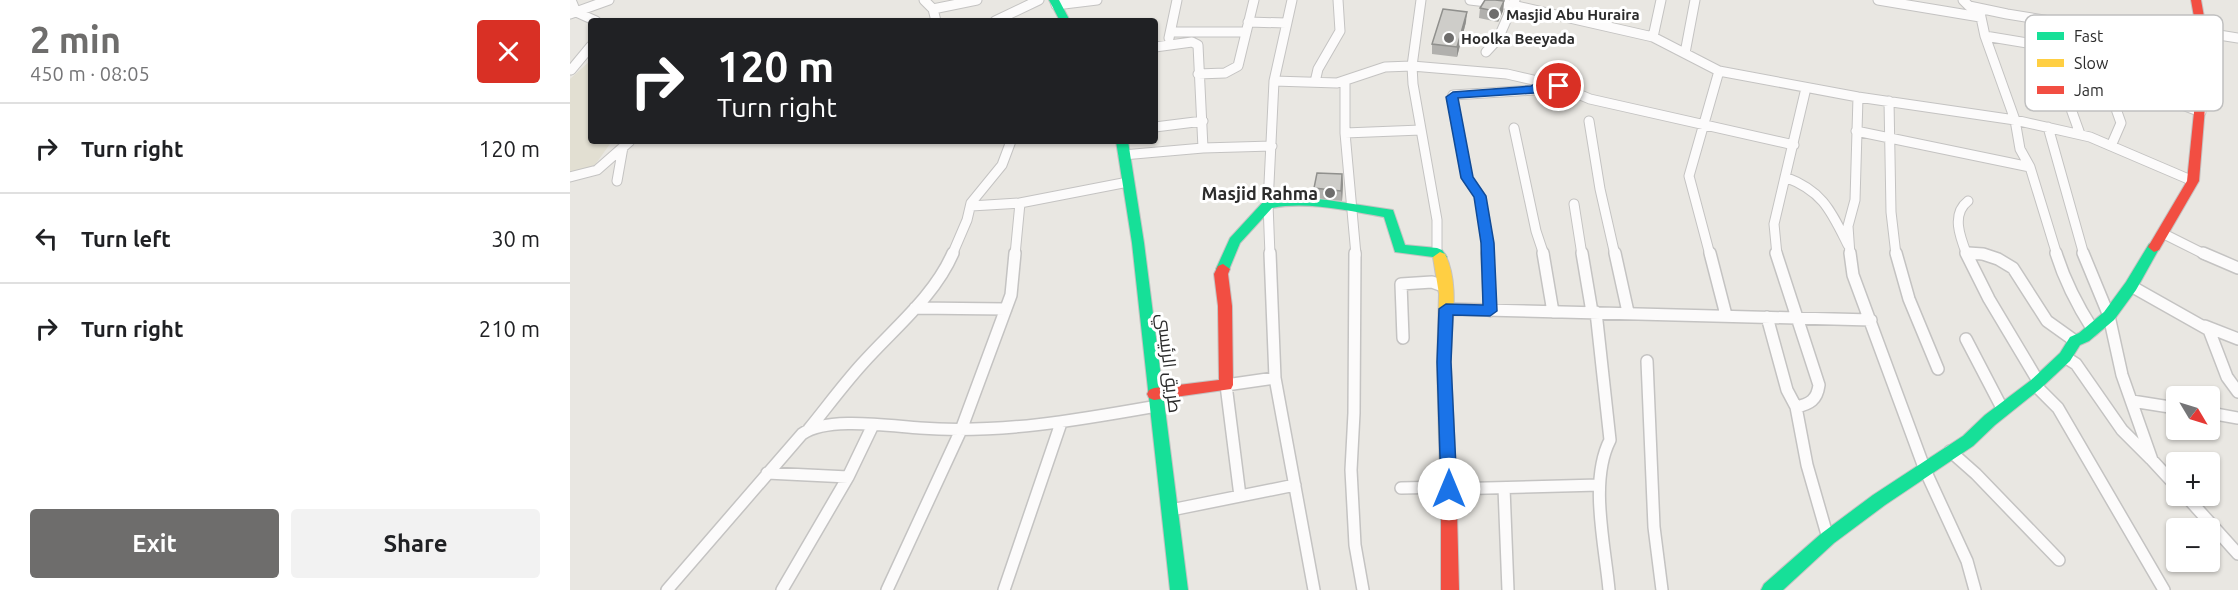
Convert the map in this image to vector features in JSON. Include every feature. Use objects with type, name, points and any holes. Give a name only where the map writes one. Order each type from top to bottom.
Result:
[{"type":"street","points":[[571,0],[573,13]]},
{"type":"street","points":[[573,13],[609,0]]},
{"type":"street","points":[[924,0],[933,9],[935,18]]},
{"type":"street","points":[[933,9],[977,0]]},
{"type":"street","points":[[1001,18],[1039,0]]},
{"type":"street","points":[[1063,18],[1055,3],[1097,0]]},
{"type":"street","points":[[1166,44],[1171,32],[1177,0]]},
{"type":"street","points":[[1198,74],[1226,73],[1238,66],[1254,0]]},
{"type":"street","points":[[1292,0],[1274,81],[1268,204],[1275,378],[1314,590]]},
{"type":"street","points":[[1315,82],[1318,69],[1340,31],[1338,0]]},
{"type":"street","points":[[1421,0],[1412,66],[1437,220],[1437,253],[1442,260],[1446,309],[1444,362],[1450,590]]},
{"type":"street","points":[[1470,0],[1513,3],[1653,38],[1719,71],[1858,97],[2015,120],[2080,134],[2193,181]]},
{"type":"street","points":[[1653,38],[1661,0]]},
{"type":"street","points":[[1685,54],[1695,0]]},
{"type":"street","points":[[1878,0],[1979,13],[2006,10],[2029,15]]},
{"type":"street","points":[[1962,0],[1979,13],[2015,120],[2020,149],[2030,167],[2064,279],[2076,304],[2093,330]]},
{"type":"street","points":[[2196,0],[2199,15]]},
{"type":"street","points":[[1486,52],[1498,39],[1513,3]]},
{"type":"street","points":[[573,13],[588,18]]},
{"type":"street","points":[[1248,22],[1286,23]]},
{"type":"street","points":[[1171,32],[1245,32]]},
{"type":"street","points":[[1985,36],[2025,42]]},
{"type":"street","points":[[2223,36],[2238,39]]},
{"type":"street","points":[[1158,45],[1196,43],[1198,45],[1203,148]]},
{"type":"street","points":[[571,70],[588,50]]},
{"type":"street","points":[[1274,81],[1345,81],[1385,67],[1412,66],[1490,72],[1545,83],[1590,99],[1794,145]]},
{"type":"street","points":[[1719,71],[1689,176],[1726,315]]},
{"type":"street","points":[[1345,81],[1344,133],[1356,260],[1351,470],[1354,544],[1363,590]]},
{"type":"street","points":[[1490,311],[1487,243],[1480,196],[1467,178],[1452,97],[1453,95],[1534,90],[1545,83]]},
{"type":"street","points":[[1796,407],[1811,405],[1815,401],[1819,385],[1775,250],[1774,224],[1806,88]]},
{"type":"street","points":[[1858,97],[1855,200],[1850,207],[1849,248],[1853,275],[1925,470],[1967,561],[1975,590]]},
{"type":"street","points":[[1889,101],[1889,159],[1894,233],[1900,273],[1938,369]]},
{"type":"street","points":[[2072,111],[2080,134]]},
{"type":"street","points":[[2111,146],[2121,123],[2117,111]]},
{"type":"street","points":[[1770,590],[1828,538],[1879,500],[1968,441],[2065,357],[2075,341],[2093,330],[2109,316],[2131,286],[2193,181],[2200,112]]},
{"type":"street","points":[[1158,127],[1203,121]]},
{"type":"street","points":[[1589,121],[1600,189],[1628,312]]},
{"type":"street","points":[[2048,127],[2086,263],[2109,316],[2122,375],[2152,460]]},
{"type":"street","points":[[1514,128],[1536,231],[1542,245],[1553,312]]},
{"type":"street","points":[[1344,133],[1421,130]]},
{"type":"street","points":[[1856,131],[2030,167]]},
{"type":"street","points":[[570,177],[597,170],[627,144]]},
{"type":"street","points":[[616,181],[627,144]]},
{"type":"street","points":[[667,590],[767,473],[809,429],[861,365],[915,308],[952,258],[970,206],[1002,165],[1010,144]]},
{"type":"street","points":[[1122,148],[1272,146]]},
{"type":"street","name":"طريق الرئيسي","points":[[1122,148],[1138,243],[1179,590]]},
{"type":"street","points":[[1785,177],[1813,188],[1831,211],[1849,248]]},
{"type":"street","points":[[970,206],[1020,203],[1128,182]]},
{"type":"street","points":[[1968,201],[1959,208],[1957,217],[1970,264],[2036,383],[2058,408],[2164,590]]},
{"type":"street","points":[[1240,496],[1226,385],[1225,306],[1221,274],[1235,241],[1268,204],[1275,202],[1351,207],[1389,213],[1393,219],[1396,244],[1400,249],[1437,253]]},
{"type":"street","points":[[888,590],[961,430],[1011,295],[1020,203]]},
{"type":"street","points":[[1574,204],[1594,312],[1610,440],[1605,450],[1599,485],[1609,590]]},
{"type":"street","points":[[2162,233],[2238,268]]},
{"type":"street","points":[[1966,253],[1983,254],[1998,259],[2013,268],[2047,321],[2075,341]]},
{"type":"street","points":[[1403,338],[1401,284],[1432,282],[1443,286]]},
{"type":"street","points":[[2131,286],[2203,325],[2238,339]]},
{"type":"street","points":[[915,308],[1006,309]]},
{"type":"street","points":[[1446,309],[1871,320]]},
{"type":"street","points":[[1767,317],[1784,380],[1796,407],[1807,465],[1828,538]]},
{"type":"street","points":[[2203,325],[2212,336],[2227,376],[2238,392]]},
{"type":"street","points":[[1966,339],[2003,410]]},
{"type":"street","points":[[2065,357],[2076,364],[2122,430],[2166,475]]},
{"type":"street","points":[[1647,361],[1654,527],[1662,590]]},
{"type":"street","points":[[809,429],[873,425],[961,430],[1061,423],[1226,385],[1275,378]]},
{"type":"street","points":[[2132,401],[2166,406]]},
{"type":"street","points":[[2220,415],[2238,418]]},
{"type":"street","points":[[1004,590],[1061,423]]},
{"type":"street","points":[[782,590],[848,477],[873,425]]},
{"type":"street","points":[[1950,452],[1976,474],[2059,560]]},
{"type":"street","points":[[767,473],[848,477]]},
{"type":"street","points":[[1171,510],[1295,485]]},
{"type":"street","points":[[1401,488],[1504,489],[1599,485]]},
{"type":"street","points":[[1504,489],[1508,590]]},
{"type":"street","points":[[2195,506],[2238,554]]},
{"type":"shaded area","points":[[588,63],[588,144],[610,144],[592,169],[570,174],[570,79]]},
{"type":"building","points":[[1485,0],[1504,1],[1499,12],[1480,8]]},
{"type":"building","name":"Hoolka Beeyada","points":[[1443,9],[1467,12],[1457,47],[1432,44]]},
{"type":"building","points":[[1317,173],[1342,174],[1341,191],[1314,188]]},
{"type":"traffic: fast","points":[[1054,0],[1063,18]]},
{"type":"traffic: fast","points":[[1122,144],[1138,243],[1179,590]]},
{"type":"traffic: fast","points":[[1223,269],[1235,241],[1268,204],[1294,201],[1389,213],[1400,249],[1437,253],[1440,257]]},
{"type":"traffic: fast","points":[[1770,590],[1828,538],[1879,500],[1968,441],[1990,420],[2035,385],[2065,357],[2075,341],[2084,337],[2109,316],[2131,286],[2154,247]]},
{"type":"traffic: slow","points":[[1440,257],[1446,294],[1444,364],[1449,513]]},
{"type":"traffic: jam","points":[[2196,0],[2199,15]]},
{"type":"traffic: jam","points":[[2154,247],[2193,181],[2199,111]]},
{"type":"traffic: jam","points":[[1154,394],[1226,385],[1225,306],[1221,274],[1223,269]]},
{"type":"traffic: jam","points":[[1449,513],[1450,590]]},
{"type":"place","name":"Masjid Abu Huraira","points":[[1494,14]]},
{"type":"place","name":"Hoolka Beeyada","points":[[1449,38]]},
{"type":"place","name":"Masjid Rahma","points":[[1330,193]]},
{"type":"route","points":[[1449,489],[1444,362],[1446,309],[1490,311],[1487,243],[1480,196],[1467,178],[1452,97],[1453,95],[1534,90],[1545,83],[1559,86]]}]
